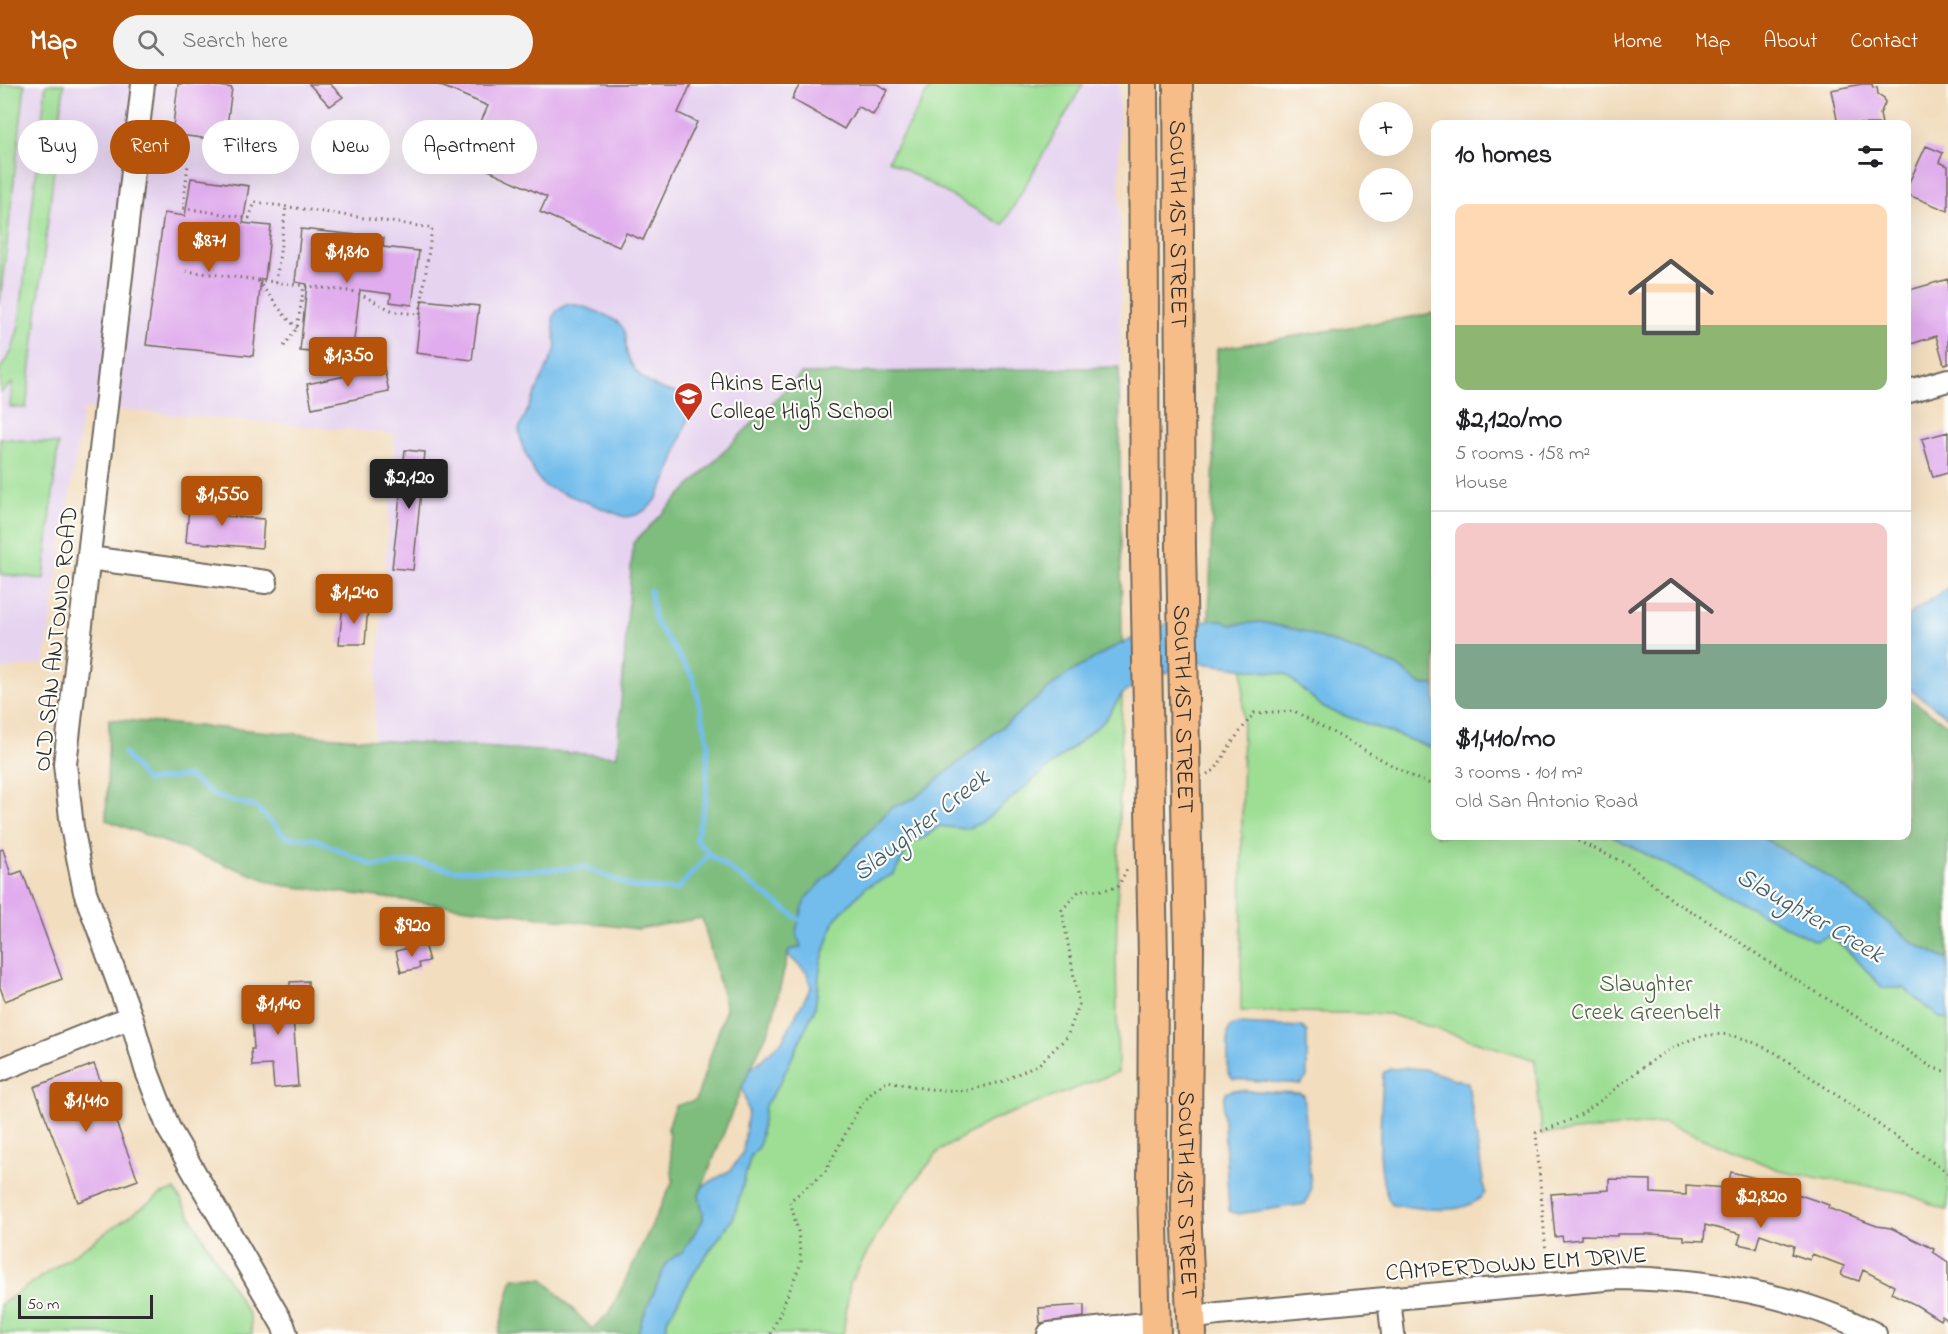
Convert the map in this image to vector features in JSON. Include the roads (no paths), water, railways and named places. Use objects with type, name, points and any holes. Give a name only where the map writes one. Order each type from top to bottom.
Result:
[{"type":"main road","name":"SOUTH 1ST STREET","points":[[1143,84],[1145,559],[1152,958],[1152,1189],[1156,1329]]},
{"type":"main road","name":"SOUTH 1ST STREET","points":[[1178,84],[1181,549],[1189,949],[1186,1208],[1191,1326]]},
{"type":"main road","points":[[1156,1329],[1191,1326]]},
{"type":"street","name":"OLD SAN ANTONIO ROAD","points":[[143,84],[65,764],[72,827],[86,892],[131,1017],[146,1069],[169,1129],[283,1325],[286,1334]]},
{"type":"street","points":[[1911,391],[1948,380]]},
{"type":"street","points":[[89,558],[266,582]]},
{"type":"street","points":[[0,1070],[131,1017]]},
{"type":"street","name":"CAMPERDOWN ELM DRIVE","points":[[1191,1326],[1218,1314],[1616,1278],[1647,1278],[1768,1295],[1839,1317],[1875,1334]]},
{"type":"street","points":[[1389,1299],[1393,1334]]},
{"type":"street","points":[[1049,1334],[1156,1329]]},
{"type":"water","points":[[567,304],[598,312],[621,325],[625,333],[626,350],[632,364],[645,380],[664,390],[696,395],[668,476],[656,500],[646,510],[636,515],[625,517],[544,486],[535,474],[522,445],[519,429],[556,348],[553,319],[556,312]]},
{"type":"water","points":[[1948,588],[1948,717],[1911,690],[1911,614]]},
{"type":"water","name":"Slaughter Creek","points":[[1222,620],[1231,625],[1260,622],[1302,631],[1397,666],[1421,685],[1431,685],[1431,748],[1324,708],[1285,674],[1194,662],[1139,683],[1122,694],[1105,720],[983,822],[966,829],[939,826],[927,836],[911,843],[894,874],[866,887],[835,919],[821,962],[815,1008],[780,1083],[765,1105],[759,1147],[751,1155],[734,1217],[699,1265],[667,1320],[666,1334],[638,1334],[667,1262],[683,1251],[703,1220],[699,1196],[703,1186],[731,1170],[743,1152],[748,1111],[742,1087],[750,1070],[782,1041],[811,987],[807,973],[788,955],[789,950],[801,947],[796,931],[805,900],[891,808],[915,798],[1066,675],[1112,648],[1170,622]]},
{"type":"water","name":"Slaughter Creek","points":[[1619,840],[1767,840],[1832,879],[1915,944],[1948,960],[1948,1020],[1938,1016],[1904,988],[1883,988],[1850,953],[1830,936],[1815,941]]},
{"type":"water","points":[[1238,1024],[1302,1027],[1307,1032],[1307,1077],[1301,1084],[1233,1079],[1228,1073],[1228,1032],[1231,1026]]},
{"type":"water","points":[[1390,1069],[1424,1069],[1468,1083],[1485,1193],[1466,1206],[1442,1210],[1392,1205],[1386,1193],[1382,1177],[1380,1141],[1383,1073]]},
{"type":"water","points":[[1233,1090],[1304,1095],[1311,1190],[1305,1204],[1238,1214],[1229,1211],[1223,1109],[1224,1097],[1227,1092]]},
{"type":"waterway","points":[[650,590],[655,621],[693,677],[708,741],[706,798],[696,839],[709,854]]},
{"type":"waterway","points":[[124,753],[146,781],[188,776],[215,796],[256,807],[286,837],[315,839],[374,866],[415,862],[453,870],[549,870],[585,867],[633,887],[677,890],[709,854],[803,922]]},
{"type":"place","name":"Akins Early College High School","points":[[689,422]]},
{"type":"park label","name":"Slaughter Creek Greenbelt","points":[[1646,997]]}]
